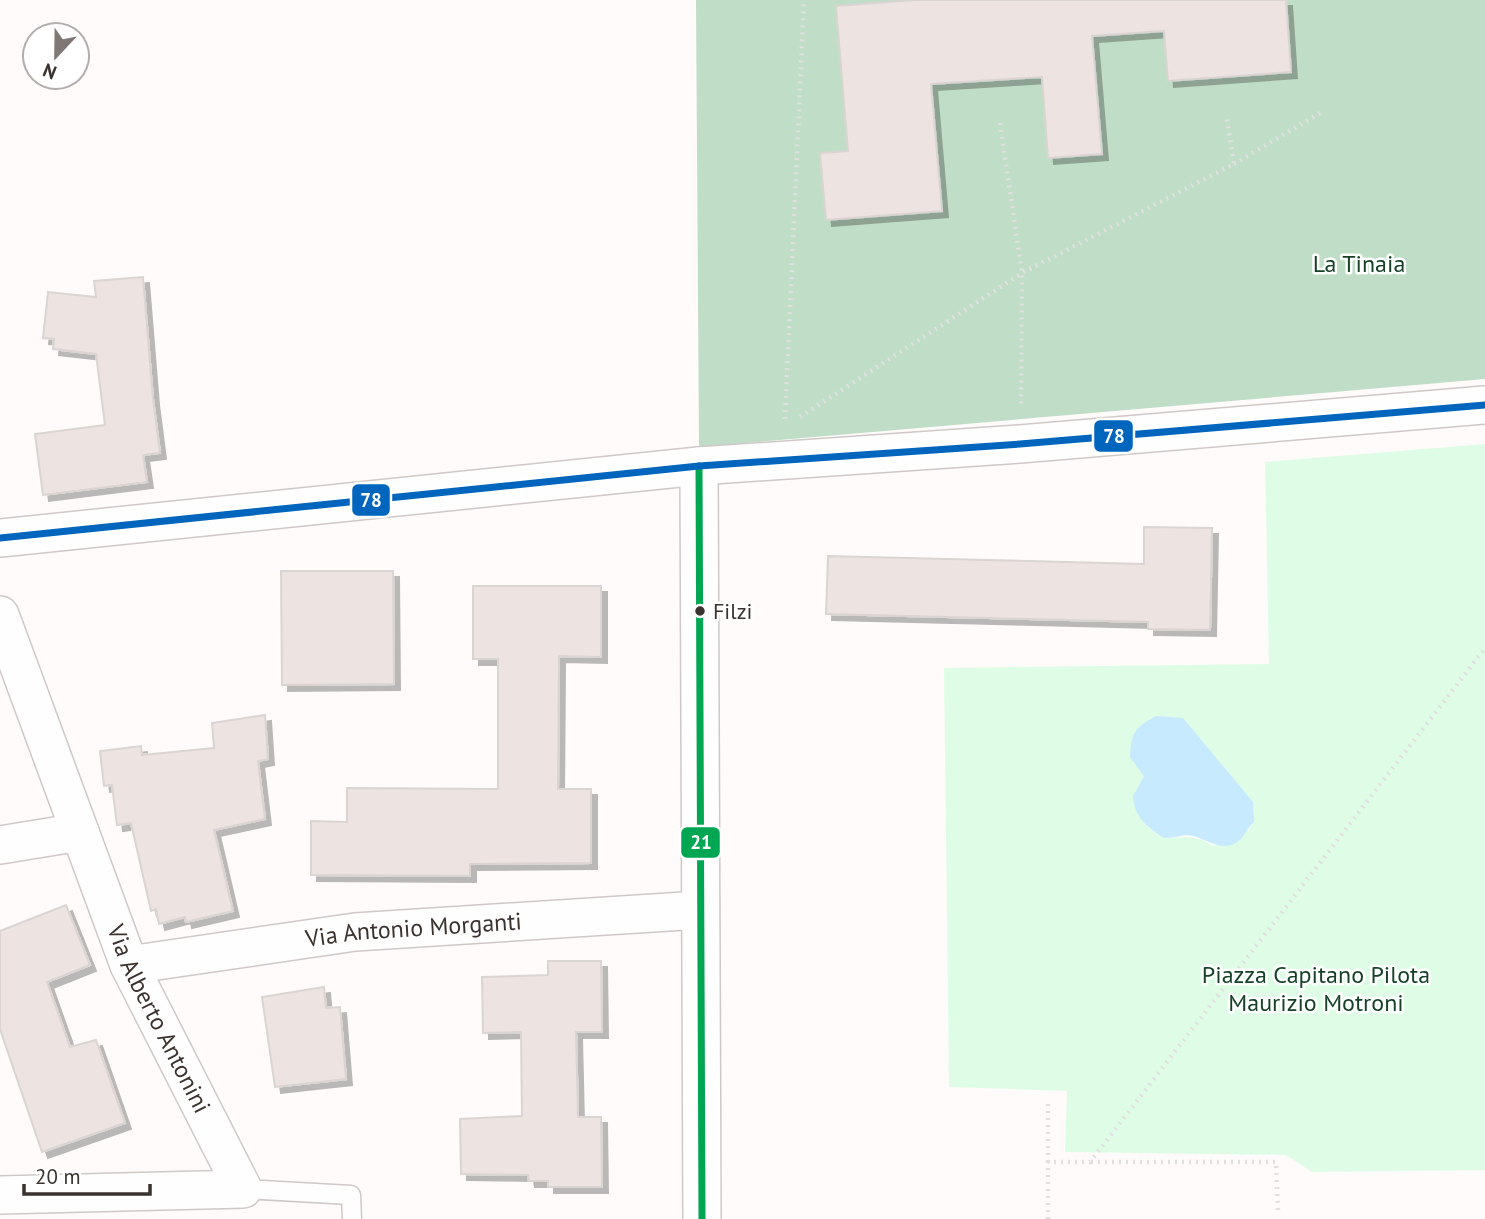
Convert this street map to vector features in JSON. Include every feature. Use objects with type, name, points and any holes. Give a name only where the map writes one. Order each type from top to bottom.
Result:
[{"type":"street","points":[[0,538],[699,466],[1020,444],[1485,405]]},
{"type":"street","points":[[699,466],[702,1219]]},
{"type":"street","name":"Via Alberto Antonini","points":[[0,615],[129,965],[243,1189]]},
{"type":"street","points":[[0,845],[80,832]]},
{"type":"street","name":"Via Antonio Morganti","points":[[129,965],[355,932],[700,910]]},
{"type":"street","points":[[0,1195],[243,1189]]},
{"type":"lane","points":[[243,1189],[351,1195],[352,1219]]},
{"type":"path","points":[[804,0],[784,427],[1022,273],[1234,164],[1320,113]]},
{"type":"path","points":[[1227,119],[1234,164]]},
{"type":"path","points":[[1000,123],[1022,273],[1020,444]]},
{"type":"path","points":[[1090,1161],[1485,648]]},
{"type":"path","points":[[1048,1102],[1048,1219]]},
{"type":"path","points":[[1048,1162],[1276,1162],[1278,1210]]},
{"type":"green space","name":"La Tinaia","points":[[696,0],[1485,0],[1485,379],[699,447]]},
{"type":"green space","name":"Piazza Capitano Pilota Maurizio Motroni","points":[[1485,444],[1485,1170],[1312,1172],[1286,1155],[1065,1152],[1067,1091],[949,1087],[944,668],[1269,664],[1265,462]],"holes":[[[1144,776],[1254,822],[1240,840],[1213,846],[1195,838],[1164,838],[1143,821],[1133,796]]]},
{"type":"water","points":[[1156,716],[1183,718],[1253,802],[1254,822],[1240,840],[1226,846],[1186,835],[1164,838],[1139,816],[1133,796],[1144,776],[1130,757],[1132,742],[1139,727]]},
{"type":"building","points":[[914,0],[1286,0],[1291,72],[1168,81],[1164,31],[1092,36],[1102,154],[1048,158],[1042,77],[931,84],[942,211],[826,220],[820,153],[848,151],[836,6]]},
{"type":"building","points":[[143,277],[160,453],[143,455],[147,482],[43,495],[35,434],[105,425],[96,354],[53,349],[54,339],[43,338],[48,292],[96,297],[94,281]]},
{"type":"building","points":[[1144,527],[1212,528],[1210,630],[1148,629],[1148,622],[826,614],[828,556],[1144,564]]},
{"type":"building","points":[[281,571],[393,571],[394,684],[282,685]]},
{"type":"building","points":[[473,586],[601,586],[601,657],[559,656],[558,789],[591,789],[591,863],[470,864],[470,876],[311,875],[311,821],[347,822],[347,788],[498,789],[498,659],[473,659]]},
{"type":"building","points":[[265,715],[268,759],[258,761],[265,819],[214,830],[233,911],[186,922],[185,917],[159,924],[156,909],[151,911],[131,823],[117,825],[112,785],[104,786],[100,751],[141,746],[142,755],[214,748],[212,723]]},
{"type":"building","points":[[66,905],[90,965],[47,982],[70,1047],[96,1040],[125,1123],[42,1152],[0,1029],[0,931]]},
{"type":"building","points":[[548,961],[601,961],[602,1032],[576,1032],[578,1117],[601,1117],[602,1187],[548,1187],[548,1181],[529,1181],[528,1175],[461,1174],[460,1119],[522,1116],[521,1032],[483,1033],[482,977],[548,975]]},
{"type":"building","points":[[324,987],[326,1008],[340,1007],[346,1079],[275,1087],[262,997]]},
{"type":"transit line","name":"78","points":[[0,538],[699,466],[1020,444],[1485,405]]},
{"type":"transit line","name":"21","points":[[699,466],[702,1219]]},
{"type":"place","name":"Filzi","points":[[700,611]]}]
